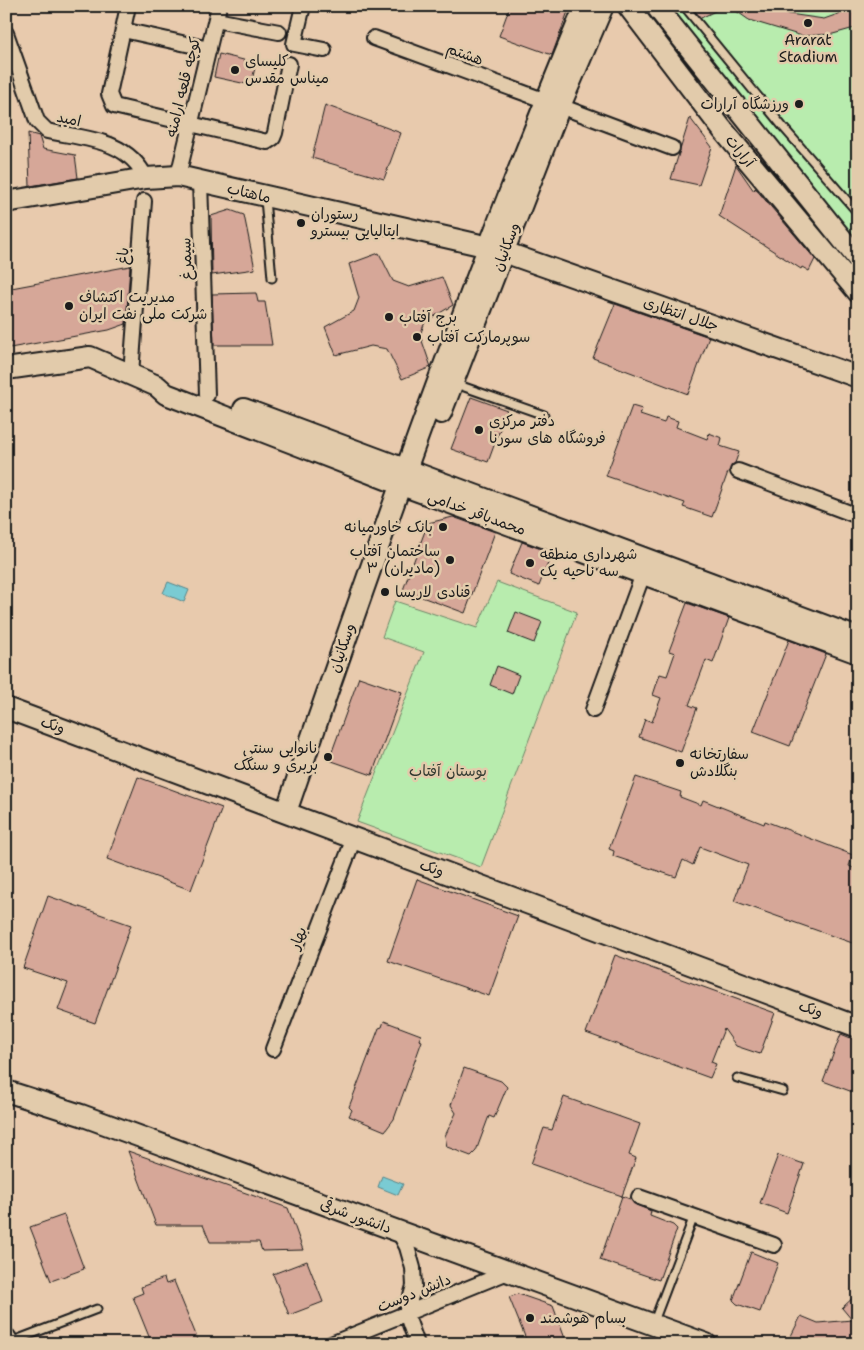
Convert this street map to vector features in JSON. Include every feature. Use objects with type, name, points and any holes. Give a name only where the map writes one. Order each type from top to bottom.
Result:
[{"type":"main road","points":[[408,480],[553,103],[585,6]]},
{"type":"main road","points":[[553,103],[603,6]]},
{"type":"main road","name":"آرارات","points":[[628,6],[722,129],[858,292]]},
{"type":"main road","name":"آرارات","points":[[656,6],[858,259]]},
{"type":"main road","name":"ماهتاب","points":[[6,202],[146,178],[178,176],[497,250]]},
{"type":"main road","name":"جلال انتظاری","points":[[497,250],[858,377]]},
{"type":"main road","name":"وسکانیان","points":[[286,812],[408,480],[453,383],[497,250]]},
{"type":"main road","name":"محمدباقر خدامی","points":[[6,369],[90,357],[157,386],[166,394],[345,456],[579,543],[858,638]]},
{"type":"main road","name":"محمدباقر خدامی","points":[[6,380],[106,365]]},
{"type":"main road","name":"محمدباقر خدامی","points":[[157,386],[172,384],[207,395],[345,456]]},
{"type":"main road","name":"محمدباقر خدامی","points":[[579,543],[643,574],[858,653]]},
{"type":"main road","name":"ونک","points":[[6,708],[858,1027]]},
{"type":"main road","points":[[6,1081],[60,1098],[80,1115]]},
{"type":"main road","name":"دانشور شرقی","points":[[6,1092],[80,1115],[706,1344]]},
{"type":"main road","points":[[6,1339],[8,1344]]},
{"type":"street","points":[[128,6],[109,94],[114,106],[266,142],[270,141],[275,133],[289,64]]},
{"type":"street","points":[[303,6],[294,44],[324,50]]},
{"type":"street","points":[[218,13],[279,32]]},
{"type":"street","name":"کوچه قلعه ارامنه","points":[[178,176],[218,13]]},
{"type":"street","points":[[123,30],[209,49]]},
{"type":"street","name":"امید","points":[[6,33],[35,115],[42,127],[47,131],[116,146],[132,156],[146,178]]},
{"type":"street","name":"هشتم","points":[[374,38],[672,148]]},
{"type":"street","name":"سیمرغ","points":[[200,181],[207,395]]},
{"type":"street","name":"باغ","points":[[131,374],[144,201]]},
{"type":"street","points":[[738,471],[858,516]]},
{"type":"street","points":[[593,710],[643,574]]},
{"type":"street","name":"بهار","points":[[273,1049],[354,838]]},
{"type":"street","points":[[639,1196],[774,1245]]},
{"type":"street","points":[[399,1232],[408,1247],[413,1268],[414,1286],[406,1313],[417,1344]]},
{"type":"street","name":"دانش دوست","points":[[331,1344],[508,1272]]},
{"type":"lane","points":[[684,6],[783,127],[858,213]]},
{"type":"lane","points":[[264,196],[272,278]]},
{"type":"lane","points":[[453,383],[544,415]]},
{"type":"lane","points":[[737,1078],[783,1091]]},
{"type":"lane","points":[[653,1325],[694,1216]]},
{"type":"lane","points":[[8,1344],[97,1309]]},
{"type":"green space","name":"ورزشگاه آرارات","points":[[664,6],[858,6],[858,248]]},
{"type":"green space","name":"بوستان آفتاب","points":[[497,582],[577,612],[481,867],[357,822],[424,652],[382,637],[395,601],[477,628]]},
{"type":"water","points":[[168,582],[189,590],[184,602],[163,593]]},
{"type":"water","points":[[382,1176],[403,1184],[398,1195],[378,1187]]},
{"type":"building","points":[[510,6],[570,6],[552,55],[499,36]]},
{"type":"building","points":[[691,6],[725,6],[701,18]]},
{"type":"building","name":"Ararat Stadium","points":[[729,6],[759,6],[782,13],[824,19],[858,7],[858,27],[833,34],[802,36],[749,20]]},
{"type":"building","name":"کلیسای میناس مقدس","points":[[219,54],[256,63],[251,85],[214,77]]},
{"type":"building","points":[[325,105],[401,133],[384,179],[312,158]]},
{"type":"building","points":[[690,118],[712,147],[699,185],[671,179]]},
{"type":"building","points":[[28,133],[39,136],[43,149],[75,155],[78,178],[30,186]]},
{"type":"building","points":[[736,165],[754,191],[755,188],[815,259],[809,271],[802,267],[801,269],[719,216]]},
{"type":"building","points":[[230,210],[244,215],[255,269],[212,275],[211,216]]},
{"type":"building","name":"برج آفتاب","points":[[379,253],[393,281],[409,287],[442,277],[453,305],[425,322],[420,335],[431,367],[402,379],[387,349],[371,346],[336,355],[325,327],[354,311],[359,298],[349,264]]},
{"type":"building","name":"مدیریت اکتشاف شرکت ملی نفت ایران","points":[[130,266],[126,324],[109,330],[10,348],[6,327],[6,289]]},
{"type":"building","points":[[256,293],[258,302],[265,302],[272,345],[214,345],[212,294]]},
{"type":"building","points":[[615,304],[709,337],[688,394],[593,358]]},
{"type":"building","name":"دفتر مرکزی فروشگاه های سورنا","points":[[471,397],[507,410],[488,462],[451,449]]},
{"type":"building","points":[[632,406],[642,409],[640,415],[664,423],[666,417],[678,421],[676,427],[707,439],[709,433],[722,438],[720,446],[739,452],[735,463],[728,472],[712,517],[683,507],[685,503],[606,476]]},
{"type":"building","name":"ساختمان آفتاب ۳ (مادیران)","points":[[453,517],[495,532],[465,613],[403,590],[428,523]]},
{"type":"building","name":"شهرداری منطقه سه ناحیه یک","points":[[522,542],[552,553],[539,586],[509,574]]},
{"type":"building","points":[[687,603],[729,618],[713,663],[706,660],[689,705],[697,708],[681,752],[639,737],[645,719],[652,722],[661,698],[653,695],[660,674],[667,676],[675,653],[669,651]]},
{"type":"building","points":[[516,612],[542,622],[534,643],[508,633]]},
{"type":"building","points":[[789,640],[826,654],[790,746],[753,732]]},
{"type":"building","points":[[497,666],[519,675],[512,694],[490,685]]},
{"type":"building","points":[[359,677],[402,692],[372,775],[329,760]]},
{"type":"building","points":[[138,777],[222,808],[191,890],[107,859]]},
{"type":"building","points":[[636,777],[681,792],[680,797],[701,805],[703,800],[764,824],[765,821],[853,855],[849,866],[858,870],[858,945],[734,901],[748,865],[700,847],[693,865],[683,860],[676,877],[613,856],[614,851],[609,849]]},
{"type":"building","points":[[417,879],[518,916],[489,996],[388,961]]},
{"type":"building","points":[[48,896],[131,925],[95,1023],[58,1010],[68,983],[23,968]]},
{"type":"building","points":[[615,955],[775,1013],[760,1054],[736,1046],[724,1029],[711,1062],[716,1064],[710,1078],[586,1033]]},
{"type":"building","points":[[384,1021],[421,1035],[419,1040],[422,1041],[394,1119],[385,1131],[349,1116],[352,1110],[349,1107],[379,1028],[382,1027]]},
{"type":"building","points":[[841,1034],[858,1041],[858,1094],[823,1081]]},
{"type":"building","points":[[464,1068],[501,1081],[507,1087],[494,1118],[489,1116],[476,1151],[471,1156],[447,1147],[445,1136],[456,1113],[451,1105]]},
{"type":"building","points":[[564,1097],[640,1124],[629,1155],[636,1158],[622,1196],[531,1164],[544,1128],[552,1130]]},
{"type":"building","points":[[128,1151],[288,1208],[303,1250],[262,1251],[259,1242],[210,1242],[203,1225],[156,1225]]},
{"type":"building","points":[[778,1155],[804,1164],[787,1213],[760,1203]]},
{"type":"building","points":[[622,1196],[630,1199],[636,1205],[651,1211],[650,1216],[673,1225],[677,1229],[659,1280],[600,1260]]},
{"type":"building","points":[[64,1215],[84,1269],[51,1281],[30,1227]]},
{"type":"building","points":[[751,1252],[778,1263],[760,1312],[737,1304],[733,1300]]},
{"type":"building","points":[[307,1261],[323,1302],[289,1315],[273,1274]]},
{"type":"building","points":[[164,1278],[166,1284],[174,1281],[198,1340],[190,1344],[152,1344],[133,1297],[143,1293],[141,1287]]},
{"type":"building","points":[[858,1293],[858,1344],[787,1344],[801,1316],[818,1323],[852,1320],[842,1308]]},
{"type":"building","points":[[518,1294],[553,1306],[567,1344],[528,1344],[509,1297]]},
{"type":"place","name":"Ararat Stadium","points":[[808,23]]},
{"type":"place","name":"کلیسای میناس مقدس","points":[[235,70]]},
{"type":"place","name":"ورزشگاه آرارات","points":[[799,104]]},
{"type":"place","name":"رستوران ایتالیایی بیسترو","points":[[301,223]]},
{"type":"place","name":"مدیریت اکتشاف شرکت ملی نفت ایران","points":[[69,306]]},
{"type":"place","name":"برج آفتاب","points":[[389,317]]},
{"type":"place","name":"سوپرمارکت آفتاب","points":[[417,337]]},
{"type":"place","name":"دفتر مرکزی فروشگاه های سورنا","points":[[479,430]]},
{"type":"place","name":"بانک خاورمیانه","points":[[443,527]]},
{"type":"place","name":"ساختمان آفتاب ۳ (مادیران)","points":[[450,560]]},
{"type":"place","name":"شهرداری منطقه سه ناحیه یک","points":[[530,563]]},
{"type":"place","name":"قنادی لاریسا","points":[[385,592]]},
{"type":"place","name":"نانوایی سنتی بربری و سنگک","points":[[328,757]]},
{"type":"place","name":"سفارتخانه بنگلادش","points":[[680,763]]},
{"type":"place","name":"بسام هوشمند","points":[[530,1318]]}]
